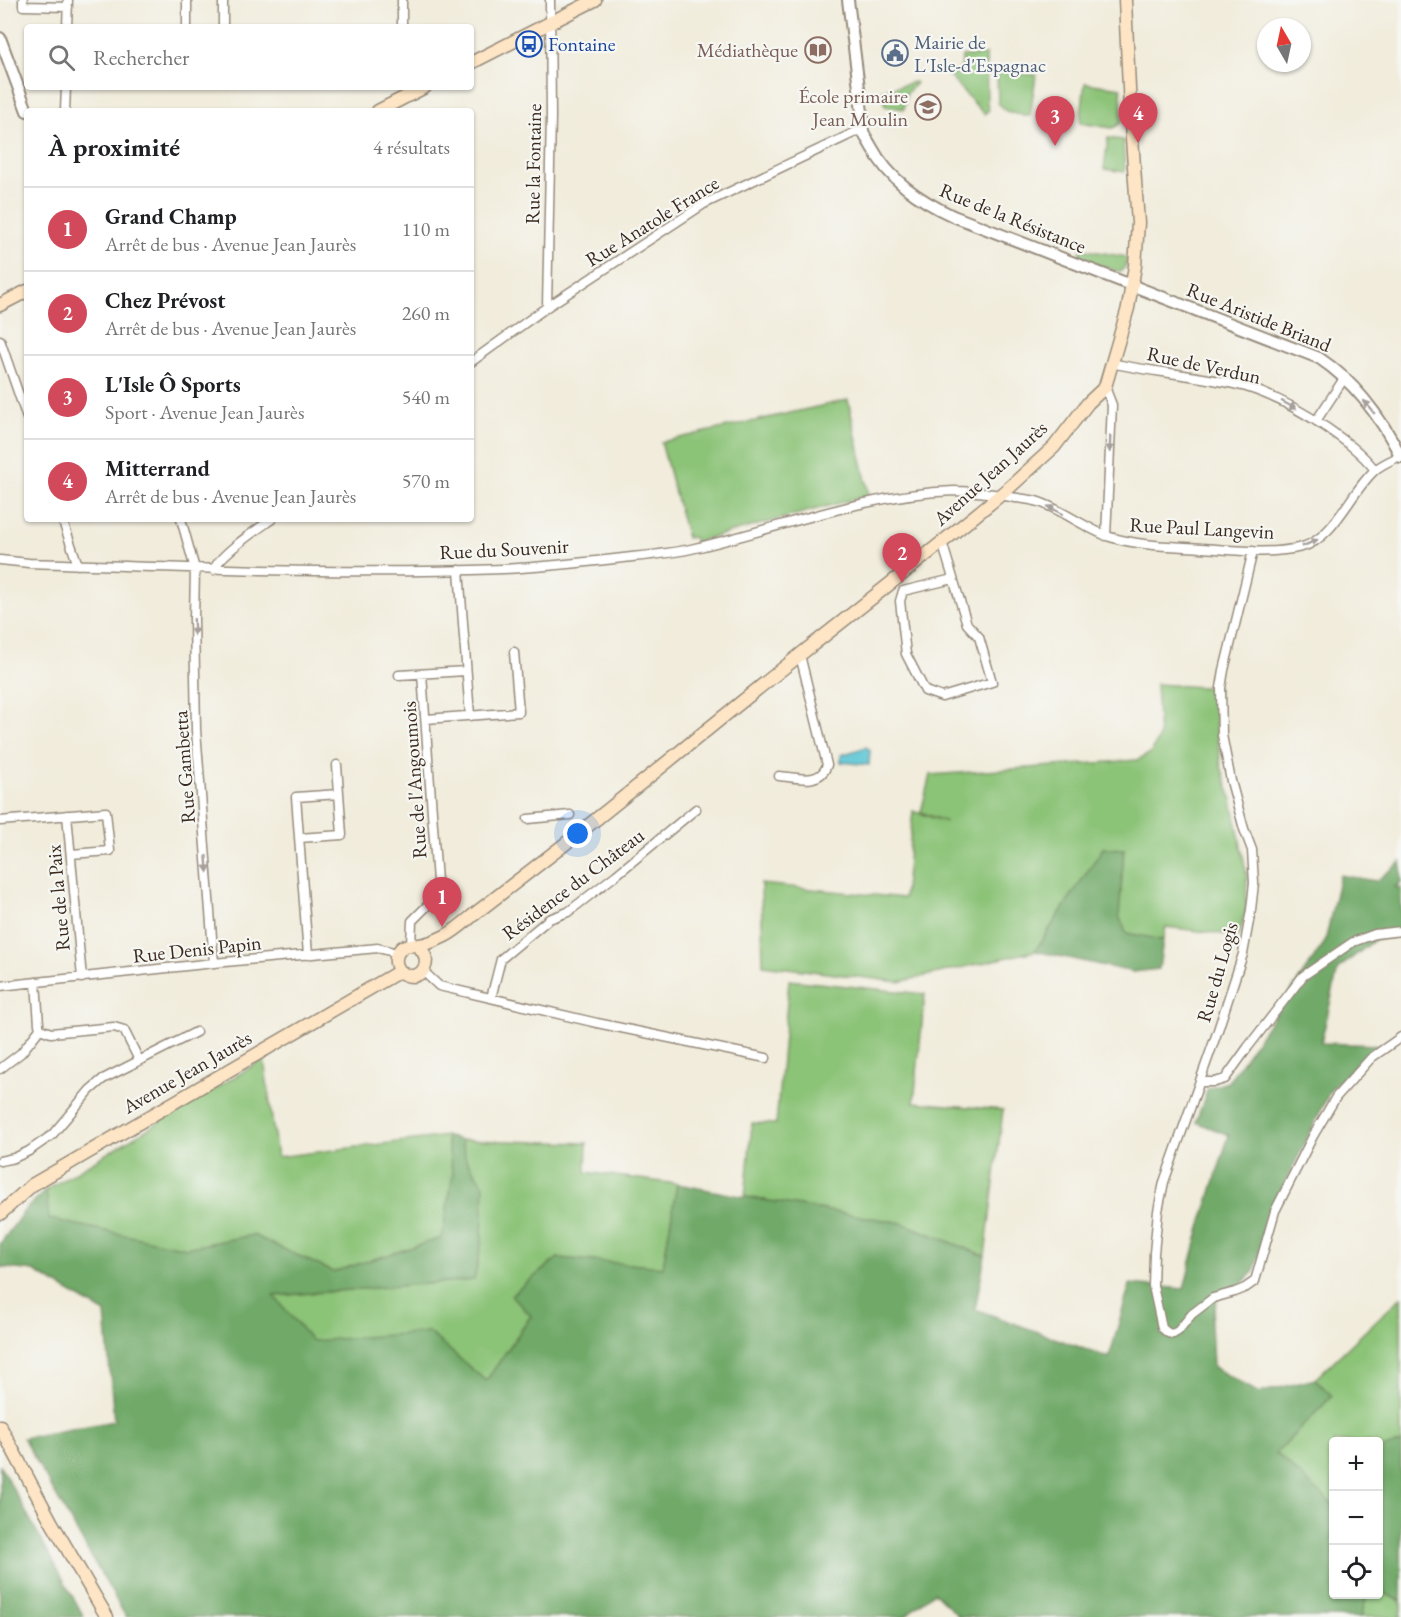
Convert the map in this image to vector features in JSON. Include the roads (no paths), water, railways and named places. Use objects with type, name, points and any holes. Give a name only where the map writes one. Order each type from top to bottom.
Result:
[{"type":"main road","points":[[474,61],[595,0]]},
{"type":"main road","points":[[1105,387],[1128,308],[1138,223],[1125,0]]},
{"type":"main road","points":[[383,108],[415,90]]},
{"type":"main road","points":[[0,304],[24,292]]},
{"type":"main road","name":"Avenue Jean Jaurès","points":[[425,966],[446,936],[577,835],[1001,494],[1054,447],[1088,403],[1105,387]]},
{"type":"main road","name":"Avenue Jean Jaurès","points":[[414,945],[446,936]]},
{"type":"main road","points":[[414,945],[422,949],[425,966],[418,975],[411,976],[400,971],[396,966],[396,959],[397,953],[403,947],[414,945]]},
{"type":"main road","name":"Avenue Jean Jaurès","points":[[0,1214],[32,1185],[400,971]]},
{"type":"main road","points":[[0,1426],[52,1523],[107,1617]]},
{"type":"street","points":[[23,0],[23,6],[68,3],[67,24]]},
{"type":"street","points":[[187,0],[187,24]]},
{"type":"street","points":[[223,0],[223,24]]},
{"type":"street","points":[[402,0],[402,24]]},
{"type":"street","name":"Rue la Fontaine","points":[[547,307],[551,116],[550,0]]},
{"type":"street","name":"Rue de la Résistance","points":[[848,0],[862,111],[862,129],[877,158],[890,174],[904,188],[928,204],[953,216],[1132,285]]},
{"type":"street","points":[[0,38],[26,108]]},
{"type":"street","points":[[65,108],[66,90]]},
{"type":"street","name":"Rue Anatole France","points":[[474,360],[547,307],[704,204],[862,129]]},
{"type":"street","name":"Rue Aristide Briand","points":[[1132,285],[1319,358],[1345,377],[1399,444],[1401,456]]},
{"type":"street","points":[[0,340],[24,409]]},
{"type":"street","name":"Rue de Verdun","points":[[1111,363],[1221,381],[1277,399],[1316,421],[1343,440],[1375,470]]},
{"type":"street","points":[[1316,421],[1345,377]]},
{"type":"street","points":[[1105,387],[1112,405],[1107,536]]},
{"type":"street","points":[[1375,470],[1401,456]]},
{"type":"street","name":"Rue Paul Langevin","points":[[1001,494],[1039,502],[1107,536],[1130,542],[1253,551],[1302,547],[1314,542],[1328,530],[1375,470]]},
{"type":"street","name":"Rue du Souvenir","points":[[0,560],[214,570],[507,568],[634,557],[692,549],[834,510],[925,493],[955,491],[1001,494]]},
{"type":"street","points":[[63,522],[78,565]]},
{"type":"street","name":"Rue Gambetta","points":[[182,522],[195,569],[196,730],[214,963]]},
{"type":"street","points":[[214,570],[216,564],[231,550],[268,522]]},
{"type":"street","points":[[942,542],[967,624],[979,637],[992,682],[942,697],[925,691],[906,654],[900,601],[903,591],[953,579]]},
{"type":"street","name":"Rue du Logis","points":[[1253,551],[1224,670],[1221,708],[1222,735],[1228,771],[1252,850],[1254,883],[1243,954],[1164,1182],[1157,1219],[1153,1275],[1162,1328],[1168,1333],[1173,1334],[1178,1331],[1192,1314],[1213,1298],[1235,1292],[1256,1281],[1275,1211],[1336,1097],[1371,1058],[1401,1037]]},
{"type":"street","points":[[459,570],[470,716]]},
{"type":"street","points":[[426,719],[519,712],[514,652]]},
{"type":"street","points":[[779,776],[812,779],[821,777],[827,765],[800,655]]},
{"type":"street","points":[[399,675],[466,671]]},
{"type":"street","name":"Rue de l'Angoumois","points":[[414,945],[412,921],[438,895],[422,674]]},
{"type":"street","points":[[299,838],[342,835],[337,765]]},
{"type":"street","points":[[308,955],[296,797],[339,794]]},
{"type":"street","name":"Résidence du Château","points":[[491,998],[501,959],[549,919],[568,912],[696,809]]},
{"type":"street","points":[[0,821],[106,812],[110,851],[71,854]]},
{"type":"street","name":"Rue de la Paix","points":[[67,815],[82,978]]},
{"type":"street","points":[[528,819],[570,815]]},
{"type":"street","points":[[1200,1082],[1225,1079],[1303,976],[1353,942],[1375,934],[1401,931]]},
{"type":"street","name":"Rue Denis Papin","points":[[0,986],[378,948],[397,953]]},
{"type":"street","points":[[425,966],[439,986],[597,1023],[766,1058]]},
{"type":"street","points":[[0,1069],[21,1053],[40,1029],[36,982]]},
{"type":"street","points":[[40,1029],[51,1033],[114,1027],[124,1030],[139,1060]]},
{"type":"street","points":[[0,1161],[14,1158],[52,1135],[90,1090],[103,1079],[196,1032]]},
{"type":"water","points":[[866,747],[870,750],[869,765],[841,762],[841,755]]},
{"type":"place","name":"Fontaine","points":[[529,44]]},
{"type":"place","name":"Médiathèque","points":[[818,50]]},
{"type":"place","name":"Mairie de L'Isle-d'Espagnac","points":[[895,53]]},
{"type":"place","name":"École primaire Jean Moulin","points":[[928,107]]},
{"type":"place","name":"Mitterrand","points":[[1138,143]]},
{"type":"place","name":"L'Isle Ô Sports","points":[[1055,146]]},
{"type":"place","name":"Chez Prévost","points":[[902,583]]},
{"type":"place","name":"Grand Champ","points":[[442,927]]}]
